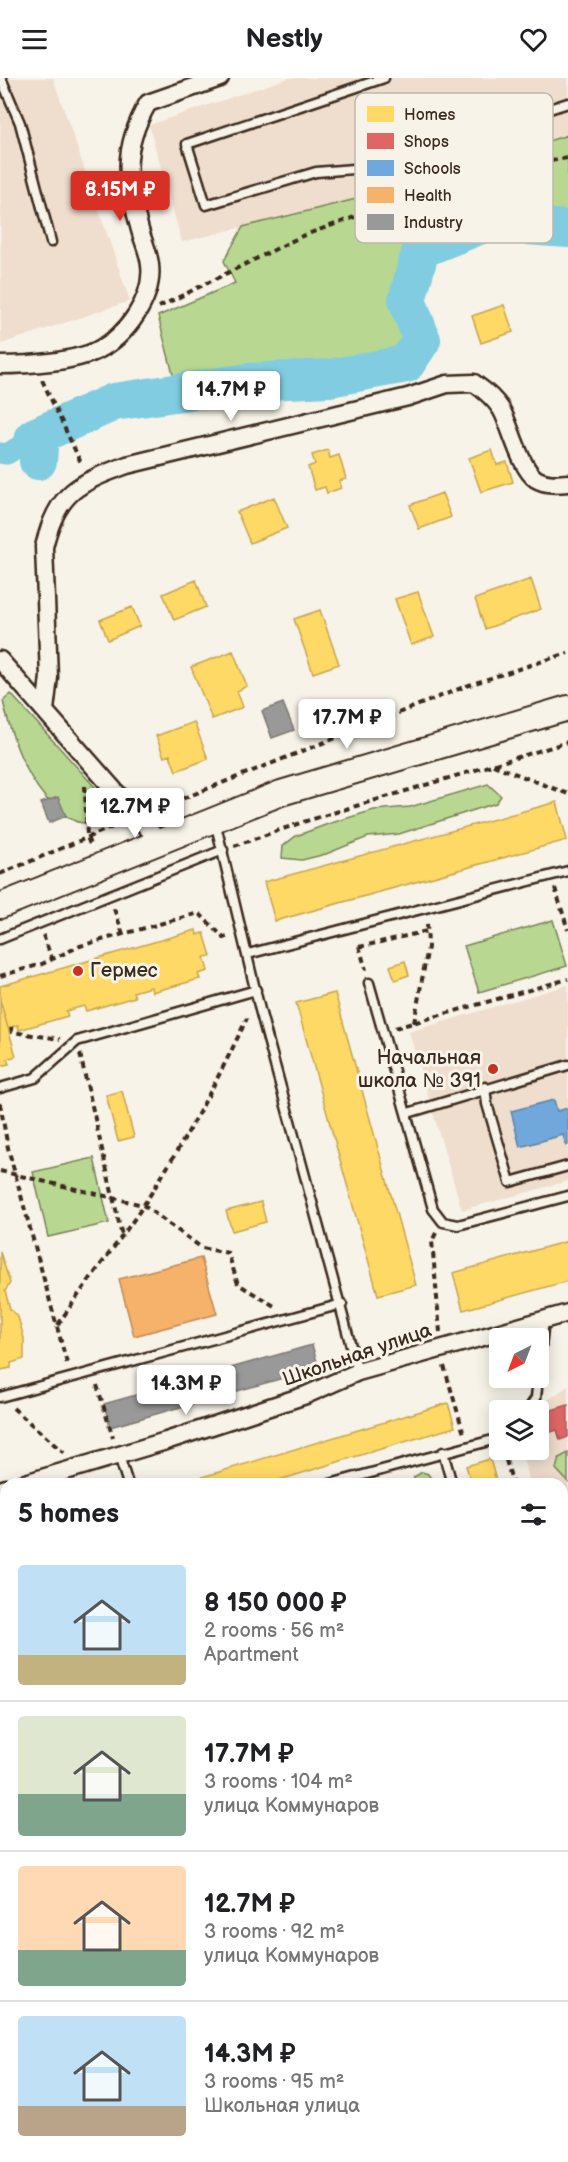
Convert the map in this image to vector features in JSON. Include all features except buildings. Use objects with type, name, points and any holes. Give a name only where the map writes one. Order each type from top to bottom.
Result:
[{"type":"street","points":[[0,365],[35,366],[99,350],[141,311],[150,266],[130,191],[128,150],[148,103],[220,78]]},
{"type":"street","points":[[45,710],[49,677],[44,547],[54,517],[69,492],[88,479],[127,465],[408,397],[447,384],[474,382],[500,407],[526,466],[536,479],[554,485],[568,483]]},
{"type":"street","points":[[0,660],[158,840]]},
{"type":"street","points":[[0,906],[158,840],[281,793],[568,708]]},
{"type":"street","name":"Школьная улица","points":[[42,1478],[119,1456],[306,1395],[358,1372],[568,1313]]},
{"type":"lane","points":[[1,78],[20,123],[51,242]]},
{"type":"lane","points":[[355,169],[316,172],[206,205],[187,144],[384,78]]},
{"type":"lane","points":[[553,108],[568,103]]},
{"type":"lane","points":[[215,819],[260,1010],[342,1304],[358,1372]]},
{"type":"lane","points":[[0,939],[223,850]]},
{"type":"lane","points":[[248,954],[568,871]]},
{"type":"lane","points":[[369,983],[408,1113],[433,1209],[443,1222],[458,1225],[568,1196]]},
{"type":"lane","points":[[0,1088],[35,1078],[77,1041],[256,990]]},
{"type":"lane","points":[[408,1113],[485,1087],[568,1065]]},
{"type":"lane","points":[[485,1087],[487,1104],[510,1182],[568,1166]]},
{"type":"lane","points":[[0,1397],[342,1304]]},
{"type":"lane","points":[[543,1328],[544,1320]]},
{"type":"lane","points":[[351,1478],[489,1441]]},
{"type":"lane","points":[[442,1452],[450,1478]]},
{"type":"lane","points":[[119,1456],[126,1478]]},
{"type":"path","points":[[553,161],[568,158]]},
{"type":"path","points":[[141,311],[161,307],[302,236],[355,217]]},
{"type":"path","points":[[35,366],[88,479]]},
{"type":"path","points":[[0,874],[139,816],[469,685],[568,653]]},
{"type":"path","points":[[223,850],[303,822],[568,742]]},
{"type":"path","points":[[492,764],[568,794]]},
{"type":"path","points":[[85,779],[87,837]]},
{"type":"path","points":[[551,875],[568,930]]},
{"type":"path","points":[[414,1023],[429,947],[426,906]]},
{"type":"path","points":[[0,976],[52,959],[80,946],[199,913],[224,938],[243,933]]},
{"type":"path","points":[[38,923],[52,959]]},
{"type":"path","points":[[353,927],[369,983]]},
{"type":"path","points":[[359,947],[428,931]]},
{"type":"path","points":[[384,1031],[568,979]]},
{"type":"path","points":[[58,1325],[143,1204],[218,1080],[249,1014],[260,1010]]},
{"type":"path","points":[[11,1027],[12,1032],[77,1041],[122,1236]]},
{"type":"path","points":[[0,1103],[16,1174],[71,1376]]},
{"type":"path","points":[[0,1171],[143,1204],[202,1248],[228,1253],[238,1284],[295,1318]]},
{"type":"path","points":[[443,1222],[432,1241],[440,1349],[468,1447]]},
{"type":"path","points":[[92,1371],[119,1456]]},
{"type":"path","points":[[0,1397],[80,1467]]},
{"type":"path","points":[[506,1460],[511,1478]]},
{"type":"shaded area","points":[[0,78],[53,78],[130,301],[1,344]]},
{"type":"shaded area","points":[[289,78],[568,78],[568,135],[553,140],[553,93],[355,93],[355,199],[182,242],[149,125]]},
{"type":"shaded area","name":"Начальная школа № 391","points":[[568,985],[568,1181],[462,1210],[409,1032]]},
{"type":"shaded area","points":[[568,1386],[568,1478],[529,1478],[523,1460],[549,1460],[548,1400]]},
{"type":"green space","points":[[568,135],[568,212],[553,211],[553,140]]},
{"type":"green space","points":[[355,199],[355,243],[416,243],[401,266],[403,343],[393,355],[365,368],[269,372],[176,386],[158,316],[235,283],[224,261],[243,227]]},
{"type":"green space","points":[[11,694],[111,805],[107,822],[75,821],[60,812],[36,785],[19,752],[7,718],[3,701]]},
{"type":"green space","points":[[488,784],[501,796],[496,803],[399,834],[368,837],[326,854],[302,860],[282,858],[283,846],[296,836],[328,824],[374,810],[410,807]]},
{"type":"green space","points":[[553,920],[567,966],[479,992],[464,946]]},
{"type":"green space","points":[[94,1158],[109,1223],[48,1237],[33,1172]]},
{"type":"green space","points":[[568,1453],[568,1478],[564,1478],[556,1469],[559,1458]]},
{"type":"green space","points":[[422,1472],[431,1478],[414,1478]]},
{"type":"waterway","points":[[553,228],[568,229]]},
{"type":"waterway","points":[[38,461],[39,448],[34,437],[114,402],[248,382],[329,378],[406,364],[422,340],[407,300],[421,249],[436,243]]},
{"type":"waterway","points":[[0,453],[7,454],[34,437]]},
{"type":"place","name":"Гермес","points":[[78,971]]},
{"type":"place","name":"Начальная школа № 391","points":[[493,1069]]}]
